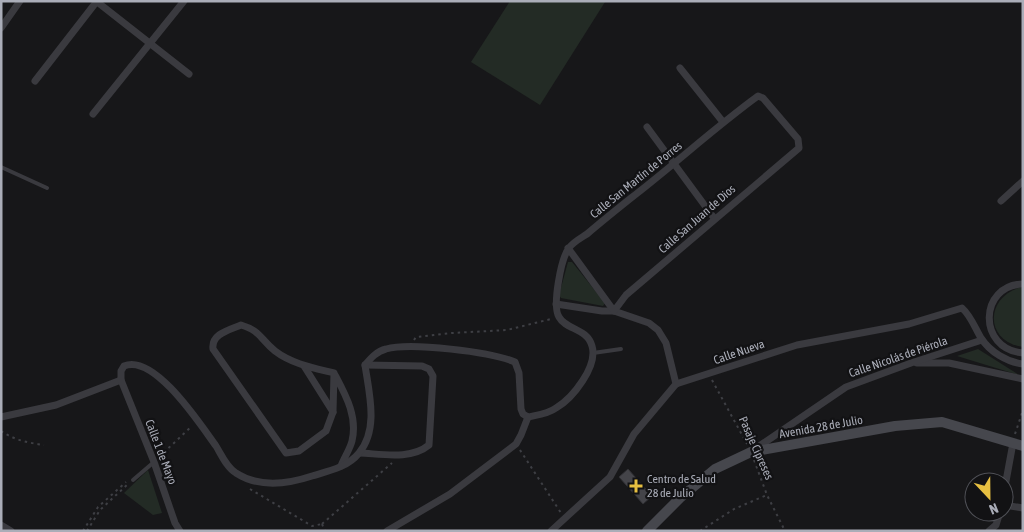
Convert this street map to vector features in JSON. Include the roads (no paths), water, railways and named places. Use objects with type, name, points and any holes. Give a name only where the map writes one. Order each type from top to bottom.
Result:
[{"type":"street","points":[[1,28],[20,1]]},
{"type":"street","points":[[93,114],[184,1]]},
{"type":"street","points":[[35,81],[97,2],[189,74]]},
{"type":"street","points":[[680,68],[723,122]]},
{"type":"street","name":"Calle San Martín de Porres","points":[[568,248],[674,164],[723,122],[758,96],[763,98],[798,139],[799,148]]},
{"type":"street","points":[[647,127],[714,218]]},
{"type":"street","name":"Calle San Juan de Dios","points":[[614,310],[626,295],[714,218],[799,148]]},
{"type":"street","points":[[1001,201],[1023,181]]},
{"type":"street","points":[[528,418],[557,408],[571,395],[591,367],[593,353],[592,345],[588,338],[581,331],[562,321],[558,316],[556,304],[558,282],[568,248]]},
{"type":"street","points":[[568,248],[614,310]]},
{"type":"street","points":[[1023,284],[1009,286],[998,295],[990,307],[989,328],[1000,346],[1013,352],[1023,353]]},
{"type":"street","points":[[551,531],[610,478],[634,434],[676,384],[666,344],[658,330],[649,323],[614,310],[602,311],[556,304]]},
{"type":"street","name":"Calle Nueva","points":[[676,384],[797,345],[909,324],[956,308],[962,308],[967,312],[982,340]]},
{"type":"street","points":[[334,373],[333,412],[326,431],[299,451],[286,453],[213,349],[212,343],[215,337],[241,325],[254,329],[275,351],[304,366],[334,373],[347,398],[353,416],[352,441],[340,467]]},
{"type":"street","points":[[982,340],[996,354],[1012,362],[1023,364]]},
{"type":"street","name":"Calle Nicolás de Piérola","points":[[751,452],[846,387],[982,340]]},
{"type":"street","points":[[1,417],[56,405],[122,380],[121,370],[130,363],[144,367],[157,374],[198,420],[234,472],[247,479],[269,484],[295,481],[340,467],[354,459],[360,452],[368,437],[371,412],[365,365],[372,356],[385,349],[408,346],[461,350],[515,362],[519,373],[521,409],[528,418]]},
{"type":"street","points":[[911,363],[949,363],[1023,379]]},
{"type":"street","points":[[360,452],[402,455],[422,450],[429,445],[433,376],[429,369],[422,366],[365,365]]},
{"type":"street","points":[[304,366],[333,412]]},
{"type":"street","name":"Calle 1 de Mayo","points":[[122,380],[154,462],[175,523],[180,531]]},
{"type":"street","points":[[387,531],[450,494],[516,444],[528,418]]},
{"type":"street","name":"Avenida 28 de Julio","points":[[648,531],[680,498],[716,469],[751,452],[895,426],[942,422],[1018,444]]},
{"type":"street","points":[[1010,472],[1018,444]]},
{"type":"street","points":[[1,525],[11,531]]},
{"type":"lane","points":[[1,167],[47,188]]},
{"type":"lane","points":[[593,353],[621,349]]},
{"type":"lane","points":[[133,480],[154,462]]},
{"type":"place","name":"Centro de Salud 28 de Julio","points":[[636,486]]}]
